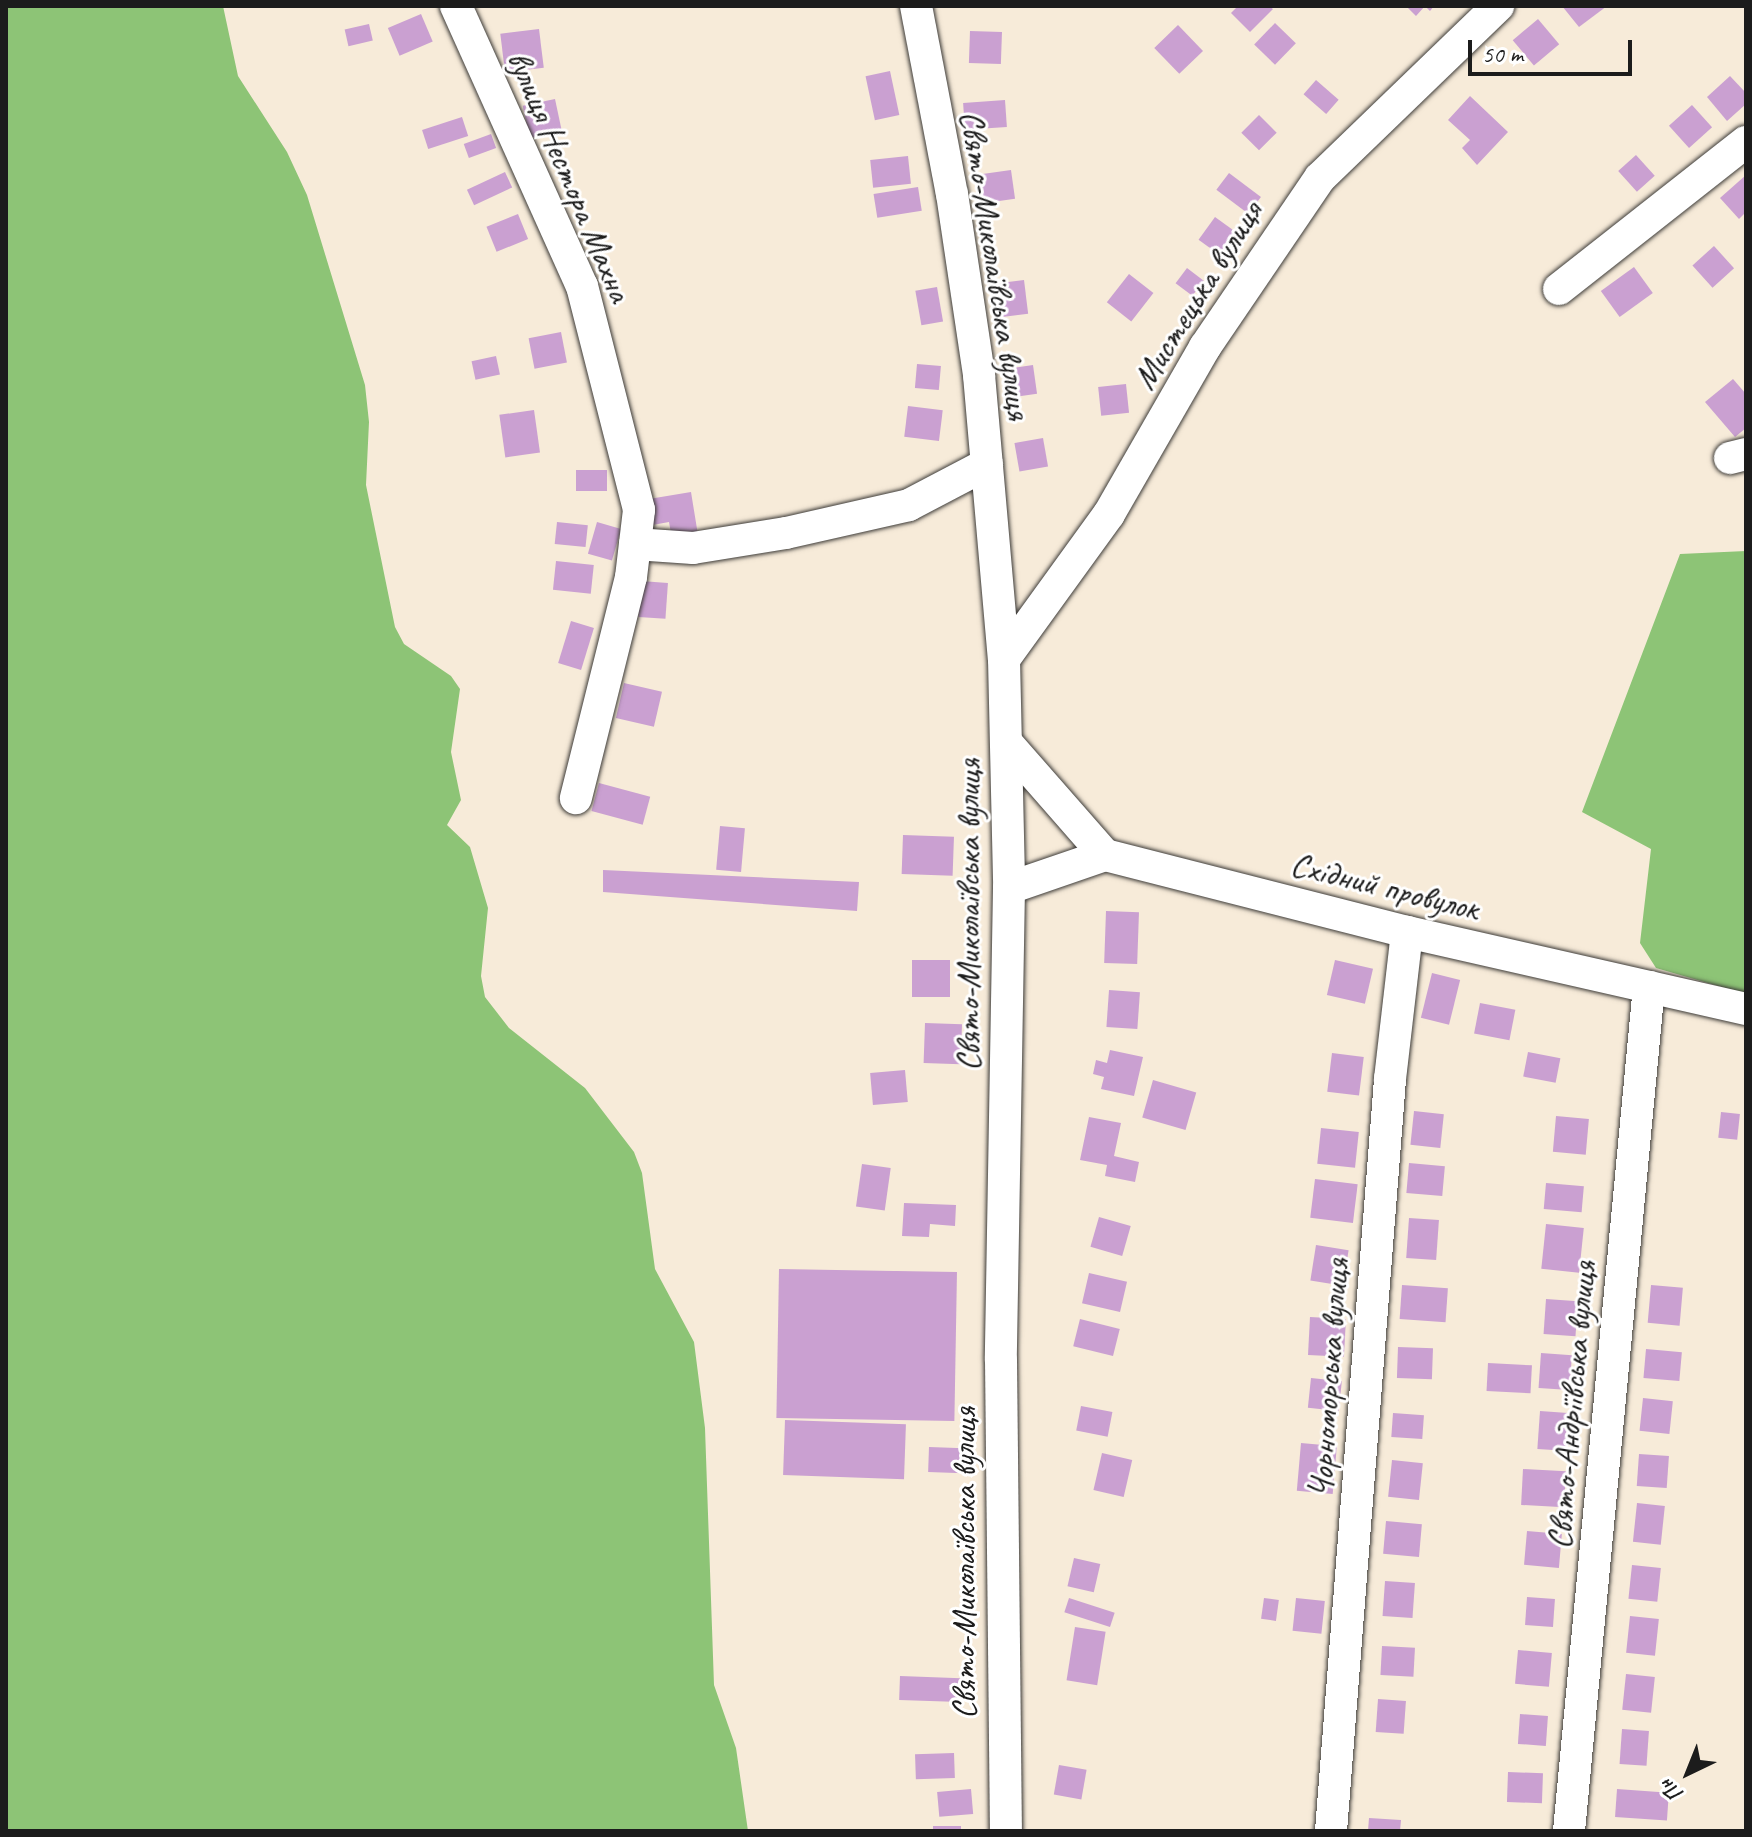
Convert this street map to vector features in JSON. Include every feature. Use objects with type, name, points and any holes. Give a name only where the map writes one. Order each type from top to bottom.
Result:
[{"type":"street","name":"вулиця Нестора Махна","points":[[456,6],[582,286],[639,510],[635,544],[576,798]]},
{"type":"street","name":"Свято-Миколаївська вулиця","points":[[916,6],[952,194],[987,464],[1004,659],[1009,888],[1001,1360],[1006,1831]]},
{"type":"street","name":"Мистецька вулиця","points":[[1004,659],[1100,527],[1213,335],[1320,178],[1498,6]]},
{"type":"street","points":[[1559,289],[1746,142]]},
{"type":"street","points":[[635,544],[693,548],[786,533],[909,505],[987,464]]},
{"type":"street","points":[[1006,742],[1105,855],[1009,888]]},
{"type":"street","name":"Східний провулок","points":[[1105,855],[1407,932],[1746,1009]]},
{"type":"street","name":"Чорноморська вулиця","points":[[1331,1831],[1390,1079],[1407,932]]},
{"type":"street","name":"Свято-Андріївська вулиця","points":[[1569,1831],[1649,987]]},
{"type":"green space","points":[[6,6],[223,6],[238,76],[287,152],[307,195],[365,385],[369,422],[366,485],[395,627],[404,644],[451,676],[460,689],[451,752],[461,800],[447,825],[470,847],[488,908],[481,976],[485,997],[509,1028],[585,1088],[634,1152],[642,1173],[655,1269],[694,1342],[705,1428],[714,1685],[736,1748],[748,1831],[6,1831]]},
{"type":"green space","points":[[1746,551],[1746,994],[1656,968],[1640,943],[1651,849],[1582,812],[1680,554]]},
{"type":"building","points":[[1238,6],[1269,6],[1273,9],[1250,32],[1231,13]]},
{"type":"building","points":[[1406,6],[1425,6],[1416,16]]},
{"type":"building","points":[[1562,6],[1607,6],[1579,27]]},
{"type":"building","points":[[421,14],[433,42],[400,56],[388,28]]},
{"type":"building","points":[[1538,19],[1559,44],[1534,65],[1513,40]]},
{"type":"building","points":[[1275,23],[1296,43],[1275,65],[1254,45]]},
{"type":"building","points":[[369,24],[373,41],[348,46],[345,30]]},
{"type":"building","points":[[1178,25],[1203,51],[1179,74],[1154,48]]},
{"type":"building","points":[[539,29],[544,68],[505,72],[500,34]]},
{"type":"building","points":[[970,31],[1002,32],[1001,64],[969,63]]},
{"type":"building","points":[[890,71],[899,115],[875,120],[866,76]]},
{"type":"building","points":[[1730,76],[1746,93],[1746,104],[1727,121],[1707,97]]},
{"type":"building","points":[[1316,80],[1339,100],[1326,114],[1304,94]]},
{"type":"building","points":[[1470,96],[1508,132],[1477,165],[1462,148],[1470,140],[1448,120]]},
{"type":"building","points":[[555,99],[562,131],[530,138],[523,106]]},
{"type":"building","points":[[1005,100],[1007,127],[965,130],[963,103]]},
{"type":"building","points":[[1692,105],[1712,127],[1689,148],[1669,126]]},
{"type":"building","points":[[1259,115],[1277,133],[1259,150],[1241,133]]},
{"type":"building","points":[[462,117],[468,136],[428,149],[422,130]]},
{"type":"building","points":[[491,134],[496,148],[469,158],[464,144]]},
{"type":"building","points":[[1636,155],[1655,176],[1637,192],[1618,171]]},
{"type":"building","points":[[908,156],[911,184],[873,188],[870,160]]},
{"type":"building","points":[[1011,170],[1015,199],[979,204],[975,175]]},
{"type":"building","points":[[505,172],[512,187],[474,205],[467,190]]},
{"type":"building","points":[[1229,173],[1261,197],[1248,214],[1216,190]]},
{"type":"building","points":[[1746,175],[1746,212],[1739,219],[1720,198]]},
{"type":"building","points":[[918,187],[922,211],[877,218],[874,194]]},
{"type":"building","points":[[518,214],[528,239],[497,252],[486,227]]},
{"type":"building","points":[[1215,217],[1237,233],[1220,256],[1199,240]]},
{"type":"building","points":[[1714,246],[1734,268],[1713,288],[1692,265]]},
{"type":"building","points":[[1634,267],[1653,293],[1620,317],[1601,291]]},
{"type":"building","points":[[1187,268],[1204,281],[1192,296],[1176,283]]},
{"type":"building","points":[[1129,274],[1153,293],[1131,321],[1107,302]]},
{"type":"building","points":[[1024,280],[1028,314],[994,318],[990,284]]},
{"type":"building","points":[[937,287],[943,321],[921,325],[915,291]]},
{"type":"building","points":[[561,332],[567,362],[535,369],[529,338]]},
{"type":"building","points":[[496,356],[500,375],[475,380],[472,361]]},
{"type":"building","points":[[917,364],[941,366],[939,390],[915,388]]},
{"type":"building","points":[[1033,365],[1037,394],[1008,398],[1004,369]]},
{"type":"building","points":[[1733,379],[1746,394],[1746,428],[1735,437],[1705,402]]},
{"type":"building","points":[[1126,384],[1129,413],[1101,416],[1098,387]]},
{"type":"building","points":[[908,406],[943,410],[939,441],[904,437]]},
{"type":"building","points":[[534,410],[540,453],[505,457],[499,415]]},
{"type":"building","points":[[1043,438],[1048,467],[1019,472],[1014,443]]},
{"type":"building","points":[[576,470],[607,470],[607,491],[576,491]]},
{"type":"building","points":[[691,492],[698,535],[672,539],[669,522],[647,526],[643,500]]},
{"type":"building","points":[[557,522],[588,525],[586,547],[555,544]]},
{"type":"building","points":[[597,522],[621,529],[612,561],[588,554]]},
{"type":"building","points":[[556,561],[594,565],[591,594],[553,590]]},
{"type":"building","points":[[641,581],[668,583],[665,619],[638,617]]},
{"type":"building","points":[[571,621],[594,628],[581,670],[558,663]]},
{"type":"building","points":[[624,683],[662,692],[654,727],[616,718]]},
{"type":"building","points":[[599,783],[650,797],[643,825],[591,811]]},
{"type":"building","points":[[720,826],[745,828],[741,872],[716,870]]},
{"type":"building","points":[[903,835],[954,837],[953,876],[902,874]]},
{"type":"building","points":[[603,870],[859,882],[857,911],[603,892]]},
{"type":"building","points":[[1106,911],[1139,912],[1137,964],[1104,963]]},
{"type":"building","points":[[912,960],[950,960],[950,997],[912,997]]},
{"type":"building","points":[[1335,960],[1373,969],[1365,1004],[1327,995]]},
{"type":"building","points":[[1432,973],[1460,980],[1449,1025],[1421,1018]]},
{"type":"building","points":[[1109,990],[1140,992],[1137,1029],[1106,1027]]},
{"type":"building","points":[[1480,1003],[1515,1010],[1509,1040],[1474,1033]]},
{"type":"building","points":[[925,1023],[962,1024],[961,1064],[924,1063]]},
{"type":"building","points":[[1110,1050],[1143,1057],[1134,1096],[1101,1089],[1104,1077],[1093,1074],[1096,1060],[1107,1063]]},
{"type":"building","points":[[1528,1052],[1560,1058],[1556,1083],[1523,1077]]},
{"type":"building","points":[[1332,1053],[1364,1057],[1359,1096],[1327,1092]]},
{"type":"building","points":[[905,1070],[908,1102],[873,1105],[870,1073]]},
{"type":"building","points":[[1153,1080],[1196,1092],[1186,1130],[1142,1117]]},
{"type":"building","points":[[1414,1111],[1444,1114],[1440,1148],[1410,1145]]},
{"type":"building","points":[[1721,1112],[1740,1114],[1737,1140],[1718,1138]]},
{"type":"building","points":[[1556,1116],[1589,1119],[1586,1155],[1553,1152]]},
{"type":"building","points":[[1089,1117],[1121,1123],[1114,1156],[1139,1162],[1135,1182],[1105,1176],[1107,1165],[1080,1160]]},
{"type":"building","points":[[1321,1128],[1359,1132],[1355,1168],[1317,1164]]},
{"type":"building","points":[[1409,1163],[1445,1166],[1442,1196],[1406,1193]]},
{"type":"building","points":[[862,1164],[891,1168],[885,1211],[856,1207]]},
{"type":"building","points":[[1315,1179],[1358,1184],[1353,1223],[1310,1218]]},
{"type":"building","points":[[1546,1183],[1584,1186],[1582,1212],[1544,1209]]},
{"type":"building","points":[[904,1203],[956,1205],[955,1226],[930,1224],[929,1237],[902,1236]]},
{"type":"building","points":[[1099,1217],[1131,1226],[1122,1256],[1090,1247]]},
{"type":"building","points":[[1409,1218],[1439,1220],[1436,1260],[1406,1258]]},
{"type":"building","points":[[1546,1224],[1584,1228],[1579,1273],[1541,1269]]},
{"type":"building","points":[[1316,1245],[1349,1250],[1343,1286],[1310,1281]]},
{"type":"building","points":[[779,1269],[957,1272],[954,1421],[776,1418]]},
{"type":"building","points":[[1089,1273],[1127,1282],[1120,1312],[1082,1303]]},
{"type":"building","points":[[1402,1285],[1448,1288],[1446,1322],[1400,1319]]},
{"type":"building","points":[[1651,1285],[1683,1288],[1680,1326],[1648,1323]]},
{"type":"building","points":[[1546,1299],[1578,1301],[1575,1336],[1544,1334]]},
{"type":"building","points":[[1310,1317],[1346,1319],[1344,1357],[1308,1355]]},
{"type":"building","points":[[1080,1319],[1120,1329],[1113,1356],[1073,1346]]},
{"type":"building","points":[[1398,1347],[1433,1348],[1432,1379],[1397,1378]]},
{"type":"building","points":[[1646,1349],[1682,1352],[1679,1381],[1643,1378]]},
{"type":"building","points":[[1541,1353],[1572,1355],[1569,1390],[1539,1388]]},
{"type":"building","points":[[1488,1363],[1532,1365],[1530,1393],[1487,1391]]},
{"type":"building","points":[[1311,1378],[1342,1381],[1339,1411],[1308,1408]]},
{"type":"building","points":[[1643,1398],[1673,1401],[1669,1434],[1640,1431]]},
{"type":"building","points":[[1081,1406],[1112,1412],[1108,1437],[1076,1431]]},
{"type":"building","points":[[1540,1411],[1568,1413],[1565,1451],[1537,1449]]},
{"type":"building","points":[[1393,1413],[1424,1415],[1422,1439],[1391,1437]]},
{"type":"building","points":[[785,1420],[906,1424],[904,1479],[783,1475]]},
{"type":"building","points":[[1301,1443],[1337,1446],[1333,1494],[1297,1491]]},
{"type":"building","points":[[929,1447],[964,1448],[963,1473],[928,1472]]},
{"type":"building","points":[[1102,1453],[1132,1460],[1124,1497],[1093,1490]]},
{"type":"building","points":[[1639,1454],[1669,1456],[1667,1488],[1637,1486]]},
{"type":"building","points":[[1392,1460],[1423,1463],[1419,1500],[1388,1497]]},
{"type":"building","points":[[1523,1469],[1566,1471],[1564,1507],[1521,1505]]},
{"type":"building","points":[[1637,1503],[1665,1506],[1661,1545],[1633,1542]]},
{"type":"building","points":[[1386,1521],[1422,1524],[1419,1557],[1383,1554]]},
{"type":"building","points":[[1527,1531],[1562,1534],[1559,1568],[1524,1565]]},
{"type":"building","points":[[1074,1558],[1100,1564],[1094,1592],[1067,1586]]},
{"type":"building","points":[[1632,1565],[1661,1568],[1657,1602],[1628,1599]]},
{"type":"building","points":[[1385,1581],[1415,1583],[1412,1618],[1383,1616]]},
{"type":"building","points":[[1527,1597],[1555,1599],[1553,1627],[1525,1625]]},
{"type":"building","points":[[1069,1598],[1115,1613],[1110,1627],[1064,1612]]},
{"type":"building","points":[[1264,1598],[1279,1600],[1276,1621],[1261,1619]]},
{"type":"building","points":[[1296,1598],[1325,1601],[1321,1634],[1293,1631]]},
{"type":"building","points":[[1630,1616],[1659,1619],[1655,1656],[1626,1653]]},
{"type":"building","points":[[1075,1627],[1106,1632],[1097,1685],[1067,1680]]},
{"type":"building","points":[[1382,1646],[1415,1648],[1413,1677],[1380,1675]]},
{"type":"building","points":[[1518,1650],[1552,1653],[1549,1687],[1515,1684]]},
{"type":"building","points":[[1626,1674],[1655,1677],[1651,1713],[1622,1710]]},
{"type":"building","points":[[900,1676],[961,1678],[960,1702],[899,1700]]},
{"type":"building","points":[[1378,1699],[1406,1701],[1404,1734],[1376,1732]]},
{"type":"building","points":[[1520,1714],[1548,1716],[1546,1746],[1518,1744]]},
{"type":"building","points":[[1622,1729],[1649,1731],[1646,1766],[1620,1764]]},
{"type":"building","points":[[954,1753],[955,1778],[916,1779],[915,1754]]},
{"type":"building","points":[[1059,1765],[1087,1770],[1081,1799],[1054,1795]]},
{"type":"building","points":[[1508,1772],[1543,1773],[1542,1803],[1507,1802]]},
{"type":"building","points":[[971,1789],[973,1814],[939,1817],[937,1792]]},
{"type":"building","points":[[1617,1789],[1669,1793],[1667,1821],[1615,1817]]},
{"type":"building","points":[[1369,1818],[1401,1820],[1400,1831],[1368,1831]]},
{"type":"building","points":[[933,1826],[961,1826],[961,1831],[933,1831]]}]
